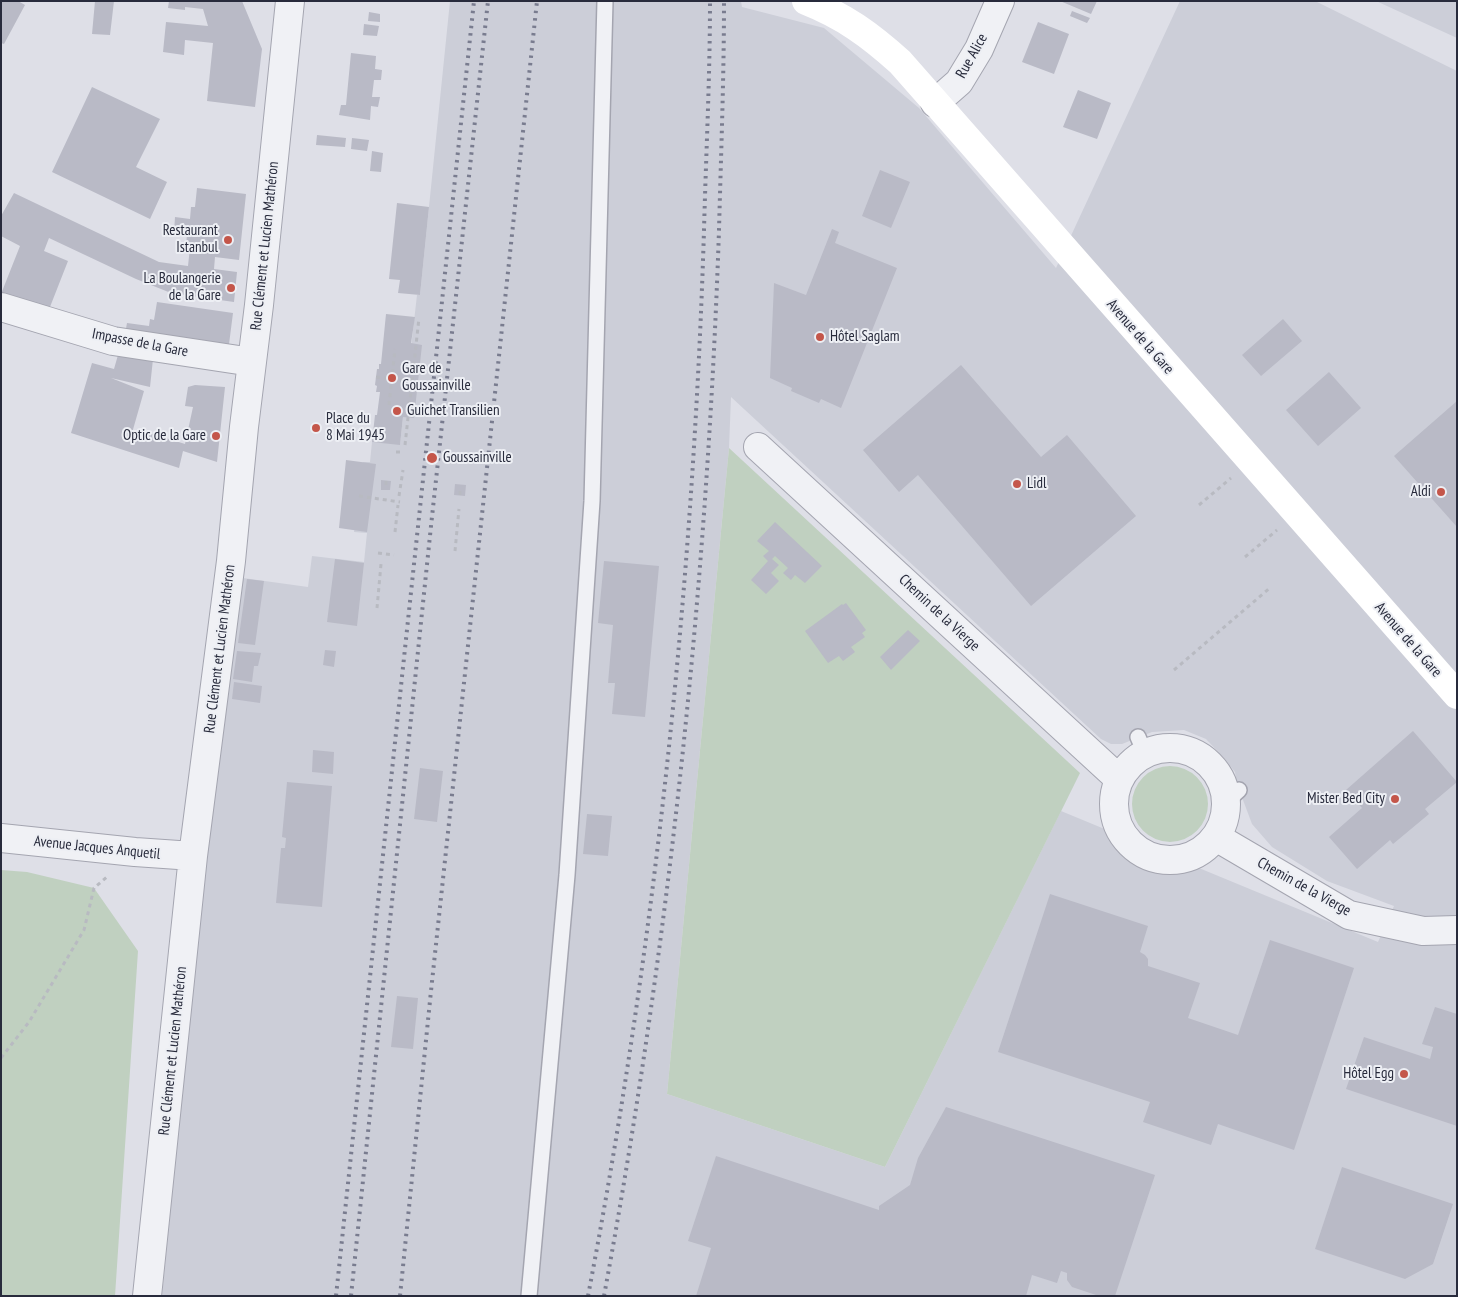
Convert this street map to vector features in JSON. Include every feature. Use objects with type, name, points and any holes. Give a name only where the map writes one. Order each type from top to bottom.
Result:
[{"type":"street","name":"Rue Clément et Lucien Mathéron","points":[[147,1296],[193,856],[231,561],[244,428],[260,305],[290,1]]},
{"type":"street","name":"Avenue de la Gare","points":[[806,1],[845,19],[864,31],[900,62],[1457,695]]},
{"type":"street","name":"Rue Alice","points":[[935,103],[959,82],[979,49],[1000,1]]},
{"type":"street","name":"Impasse de la Gare","points":[[1,308],[113,340],[252,362]]},
{"type":"street","name":"Chemin de la Vierge","points":[[758,447],[1119,779]]},
{"type":"street","points":[[1141,745],[1181,748],[1199,755],[1213,767],[1233,796],[1216,837],[1203,850],[1186,858],[1168,860],[1150,856],[1134,847],[1122,833],[1115,816],[1114,798],[1119,779],[1141,745]]},
{"type":"street","name":"Chemin de la Vierge","points":[[1216,837],[1349,915],[1423,931],[1457,930]]},
{"type":"street","name":"Avenue Jacques Anquetil","points":[[1,838],[134,852],[193,856]]},
{"type":"lane","points":[[529,1296],[567,875],[592,501],[605,1]]},
{"type":"path","points":[[405,446],[419,318]]},
{"type":"path","points":[[389,405],[395,349]]},
{"type":"path","points":[[376,377],[412,380]]},
{"type":"path","points":[[399,496],[402,470]]},
{"type":"path","points":[[1200,505],[1233,476]]},
{"type":"path","points":[[460,490],[460,495]]},
{"type":"path","points":[[359,496],[399,503],[395,532]]},
{"type":"path","points":[[454,551],[459,509]]},
{"type":"path","points":[[1245,557],[1279,528]]},
{"type":"path","points":[[378,553],[394,555]]},
{"type":"path","points":[[377,608],[381,564]]},
{"type":"path","points":[[1174,670],[1270,587]]},
{"type":"path","points":[[1,1058],[29,1022],[84,930],[94,888],[134,852]]},
{"type":"shaded area","points":[[450,1],[741,1],[742,7],[824,28],[919,108],[1056,268],[1180,1],[1315,1],[1457,71],[1457,1296],[162,1296],[201,897],[243,578],[308,587],[312,556],[364,562],[367,533],[354,532],[363,462],[370,462],[372,442],[400,444],[417,295],[420,295]],"holes":[[[731,397],[1101,739],[1111,744],[1122,744],[1152,732],[1184,730],[1206,739],[1235,772],[1237,784],[1252,824],[1272,847],[1327,881],[1394,906],[1378,942],[1061,811],[885,1167],[667,1094],[729,448]]]},
{"type":"shaded area","points":[[1376,1],[1457,1],[1457,38]]},
{"type":"green space","points":[[729,448],[1080,773],[885,1167],[667,1094]]},
{"type":"green space","points":[[1170,766],[1184,769],[1197,777],[1205,790],[1208,804],[1205,818],[1197,831],[1184,839],[1170,842],[1156,839],[1143,831],[1135,818],[1132,804],[1135,790],[1143,777],[1156,769]]},
{"type":"green space","points":[[1,870],[27,872],[94,888],[138,951],[115,1296],[1,1296]]},
{"type":"building","points":[[1,1],[18,1],[25,5],[4,44],[1,43]]},
{"type":"building","points":[[95,1],[114,1],[110,35],[92,34]]},
{"type":"building","points":[[169,1],[242,1],[262,49],[255,107],[207,101],[213,43],[185,40],[184,55],[163,52],[166,22],[208,26],[203,9],[185,7],[185,10],[168,8]]},
{"type":"building","points":[[1060,1],[1097,1],[1091,14]]},
{"type":"building","points":[[1072,11],[1090,18],[1087,23],[1070,16]]},
{"type":"building","points":[[369,12],[380,14],[380,22],[368,21]]},
{"type":"building","points":[[1038,22],[1069,34],[1054,74],[1022,62]]},
{"type":"building","points":[[364,24],[379,26],[377,36],[363,35]]},
{"type":"building","points":[[351,53],[376,56],[375,69],[382,70],[381,80],[374,80],[372,97],[380,97],[378,107],[371,106],[370,120],[339,115],[341,105],[346,105]]},
{"type":"building","points":[[92,87],[160,119],[136,167],[167,182],[150,219],[52,172]]},
{"type":"building","points":[[1078,90],[1111,103],[1097,139],[1063,127]]},
{"type":"building","points":[[317,135],[346,138],[345,147],[316,145]]},
{"type":"building","points":[[352,138],[369,140],[367,151],[351,149]]},
{"type":"building","points":[[372,151],[383,153],[381,172],[370,171]]},
{"type":"building","points":[[880,170],[910,182],[891,228],[862,216]]},
{"type":"building","points":[[197,188],[246,194],[239,260],[215,257],[214,269],[237,272],[234,302],[171,293],[136,279],[49,238],[44,251],[68,261],[48,312],[1,294],[20,246],[1,236],[1,216],[14,193],[159,262],[188,266],[190,247],[186,247],[187,234],[174,233],[175,217],[190,219],[191,207],[195,207]]},
{"type":"building","points":[[397,203],[429,207],[420,295],[398,293],[400,280],[389,279]]},
{"type":"building","name":"Hôtel Saglam","points":[[832,229],[839,232],[835,243],[897,268],[841,408],[821,399],[819,403],[791,391],[792,388],[770,378],[774,283],[806,295]]},
{"type":"building","points":[[157,302],[233,313],[228,352],[125,334],[127,323],[149,326],[150,319],[154,320]]},
{"type":"building","name":"Gare de Goussainville","points":[[386,314],[415,317],[411,343],[422,345],[414,418],[403,417],[400,445],[372,442],[380,392],[376,392],[377,386],[375,385],[377,369],[379,369],[379,364],[381,364]]},
{"type":"building","points":[[1283,319],[1302,341],[1261,376],[1242,355]]},
{"type":"building","points":[[118,355],[153,359],[150,387],[111,378],[144,391],[132,433],[147,432],[185,444],[193,407],[185,406],[188,387],[195,385],[225,387],[217,462],[183,451],[179,468],[71,433],[92,363],[114,369]]},
{"type":"building","name":"Lidl","points":[[961,365],[1041,457],[1067,435],[1136,516],[1031,606],[918,475],[899,492],[863,450]]},
{"type":"building","points":[[1329,372],[1361,408],[1318,446],[1286,410]]},
{"type":"building","name":"Aldi","points":[[1457,401],[1457,527],[1394,456]]},
{"type":"building","points":[[346,460],[376,464],[367,532],[339,528]]},
{"type":"building","points":[[381,480],[391,481],[390,490],[381,490]]},
{"type":"building","points":[[455,484],[466,485],[465,496],[454,495]]},
{"type":"building","points":[[775,522],[822,566],[805,583],[795,575],[791,580],[783,573],[788,568],[775,556],[772,559],[779,565],[771,573],[779,581],[766,594],[751,580],[768,561],[763,556],[769,551],[757,541]]},
{"type":"building","points":[[335,559],[364,563],[357,626],[327,622]]},
{"type":"building","points":[[604,561],[659,566],[645,717],[612,714],[615,683],[608,683],[613,625],[598,623]]},
{"type":"building","points":[[247,579],[264,581],[255,645],[238,643]]},
{"type":"building","points":[[846,603],[866,630],[862,633],[865,637],[851,647],[855,652],[843,661],[839,656],[828,663],[805,631]]},
{"type":"building","points":[[908,630],[920,641],[891,670],[880,657]]},
{"type":"building","points":[[325,650],[336,651],[334,667],[323,665]]},
{"type":"building","points":[[237,651],[261,653],[258,666],[254,666],[252,682],[233,679]]},
{"type":"building","points":[[234,682],[262,686],[260,703],[232,699]]},
{"type":"building","name":"Mister Bed City","points":[[1413,731],[1457,782],[1425,809],[1429,814],[1393,844],[1390,840],[1357,869],[1329,837],[1362,808],[1346,790]]},
{"type":"building","points":[[313,750],[334,752],[333,774],[312,772]]},
{"type":"building","points":[[420,768],[443,771],[437,822],[414,819]]},
{"type":"building","points":[[287,782],[332,786],[322,907],[276,903],[281,848],[285,848],[286,838],[282,837]]},
{"type":"building","points":[[587,814],[612,816],[608,856],[583,854]]},
{"type":"building","points":[[1050,894],[1148,926],[1140,952],[1148,959],[1148,966],[1200,983],[1188,1018],[1238,1035],[1270,940],[1354,968],[1294,1150],[1218,1124],[1211,1145],[1143,1122],[1150,1102],[998,1052]]},
{"type":"building","points":[[397,996],[418,998],[413,1049],[391,1047]]},
{"type":"building","name":"Hôtel Egg","points":[[1435,1007],[1457,1014],[1457,1126],[1346,1089],[1364,1037],[1430,1059],[1433,1047],[1422,1044]]},
{"type":"building","points":[[946,1107],[1155,1175],[1115,1296],[1099,1296],[1072,1287],[1067,1280],[1067,1273],[1061,1271],[1057,1283],[1032,1275],[1026,1296],[696,1296],[711,1248],[688,1241],[716,1156],[879,1210],[879,1206],[910,1185],[918,1158]]},
{"type":"building","points":[[1342,1167],[1453,1204],[1433,1264],[1405,1279],[1315,1249]]},
{"type":"railway","points":[[336,1296],[474,1]]},
{"type":"railway","points":[[351,1296],[488,1]]},
{"type":"railway","points":[[400,1296],[537,1]]},
{"type":"railway","points":[[588,1296],[633,1032],[667,765],[680,632],[699,364],[710,1]]},
{"type":"railway","points":[[604,1296],[648,1031],[666,898],[694,631],[705,498],[713,364],[719,230],[724,1]]},
{"type":"place","name":"Restaurant Istanbul","points":[[228,240]]},
{"type":"place","name":"La Boulangerie de la Gare","points":[[231,288]]},
{"type":"place","name":"Hôtel Saglam","points":[[820,337]]},
{"type":"place","name":"Gare de Goussainville","points":[[392,378]]},
{"type":"place","name":"Guichet Transilien","points":[[397,411]]},
{"type":"place","name":"Place du 8 Mai 1945","points":[[316,428]]},
{"type":"place","name":"Optic de la Gare","points":[[216,436]]},
{"type":"place","name":"Goussainville","points":[[432,458]]},
{"type":"place","name":"Lidl","points":[[1017,484]]},
{"type":"place","name":"Aldi","points":[[1441,492]]},
{"type":"place","name":"Mister Bed City","points":[[1395,799]]},
{"type":"place","name":"Hôtel Egg","points":[[1404,1074]]}]
